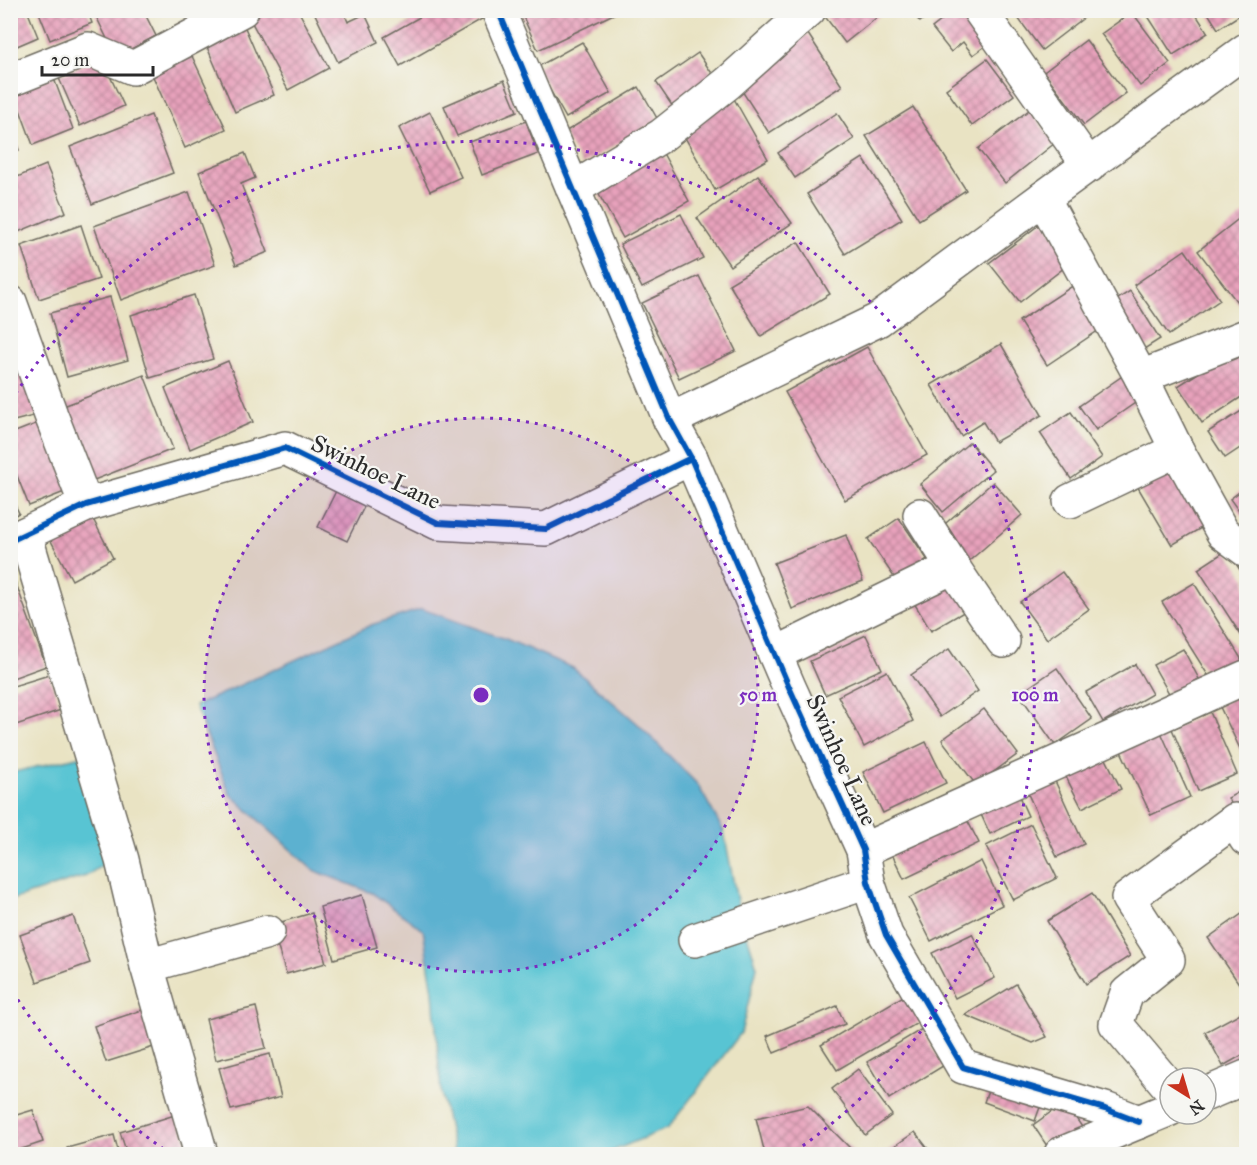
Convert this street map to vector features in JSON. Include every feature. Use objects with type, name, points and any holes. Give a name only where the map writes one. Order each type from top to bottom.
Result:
[{"type":"street","points":[[10,80],[88,49],[133,68],[242,10]]},
{"type":"street","name":"Swinhoe Lane","points":[[498,10],[670,420],[691,458],[789,687],[863,850],[868,882],[886,935],[963,1067],[1105,1109],[1139,1122]]},
{"type":"street","points":[[573,189],[661,136],[728,83],[809,10]]},
{"type":"street","points":[[980,11],[1089,165]]},
{"type":"street","points":[[670,420],[879,320],[1246,50]]},
{"type":"street","points":[[1042,198],[1141,377],[1177,450],[1223,533],[1246,550]]},
{"type":"street","points":[[10,302],[86,505]]},
{"type":"street","points":[[1141,377],[1246,336]]},
{"type":"street","name":"Swinhoe Lane","points":[[18,538],[86,505],[285,448],[438,523],[546,529],[691,458]]},
{"type":"street","points":[[1070,501],[1177,450]]},
{"type":"street","points":[[921,515],[1003,641]]},
{"type":"street","points":[[18,538],[123,860],[147,966],[201,1155]]},
{"type":"street","points":[[775,654],[953,567]]},
{"type":"street","points":[[863,850],[1246,677]]},
{"type":"street","points":[[1158,1074],[1116,1024],[1127,993],[1168,960],[1128,898],[1235,820],[1246,839]]},
{"type":"street","points":[[695,940],[868,882]]},
{"type":"street","points":[[147,966],[268,932]]},
{"type":"street","points":[[1218,1089],[1246,1077]]},
{"type":"street","points":[[1061,1155],[1158,1114]]},
{"type":"water","points":[[422,609],[506,639],[573,668],[637,723],[698,785],[724,832],[738,906],[757,967],[741,1033],[668,1128],[605,1154],[454,1154],[441,1092],[433,992],[423,930],[372,893],[313,870],[230,794],[195,706],[371,625]]},
{"type":"water","points":[[90,754],[119,854],[86,876],[11,900],[10,773]]},
{"type":"building","points":[[10,10],[27,10],[38,37],[10,49]]},
{"type":"building","points":[[38,10],[87,10],[92,23],[50,40]]},
{"type":"building","points":[[93,10],[143,10],[156,36],[116,57]]},
{"type":"building","points":[[266,10],[298,10],[329,68],[288,90],[250,19]]},
{"type":"building","points":[[322,10],[343,10],[348,22],[365,14],[378,42],[338,62],[315,14]]},
{"type":"building","points":[[432,10],[478,10],[482,19],[400,66],[384,37]]},
{"type":"building","points":[[520,10],[622,10],[538,50]]},
{"type":"building","points":[[820,10],[886,10],[845,43]]},
{"type":"building","points":[[910,10],[934,10],[920,22]]},
{"type":"building","points":[[955,10],[962,10],[988,44],[973,55],[963,42],[951,52],[932,28]]},
{"type":"building","points":[[1012,10],[1094,10],[1042,50]]},
{"type":"building","points":[[1144,10],[1193,10],[1208,33],[1173,55]]},
{"type":"building","points":[[1206,10],[1246,10],[1246,11],[1218,29]]},
{"type":"building","points":[[1132,12],[1170,63],[1140,86],[1101,34]]},
{"type":"building","points":[[243,23],[274,95],[235,112],[204,40]]},
{"type":"building","points":[[808,34],[842,86],[769,133],[735,80]]},
{"type":"building","points":[[1086,40],[1126,93],[1084,125],[1044,72]]},
{"type":"building","points":[[582,42],[611,93],[566,118],[537,67]]},
{"type":"building","points":[[698,53],[718,82],[675,110],[656,82]]},
{"type":"building","points":[[191,54],[226,129],[185,148],[151,72]]},
{"type":"building","points":[[101,57],[124,106],[80,126],[58,76]]},
{"type":"building","points":[[987,59],[1014,95],[972,126],[946,89]]},
{"type":"building","points":[[53,76],[73,129],[33,145],[13,91]]},
{"type":"building","points":[[504,80],[517,111],[457,136],[444,106]]},
{"type":"building","points":[[639,87],[658,120],[582,165],[563,133]]},
{"type":"building","points":[[733,97],[768,159],[715,190],[679,127]]},
{"type":"building","points":[[913,107],[966,190],[919,220],[866,136]]},
{"type":"building","points":[[1029,110],[1055,143],[1005,183],[978,149]]},
{"type":"building","points":[[430,112],[461,177],[430,191],[399,128]]},
{"type":"building","points":[[837,113],[854,139],[795,178],[778,153]]},
{"type":"building","points":[[151,115],[173,173],[92,204],[70,147]]},
{"type":"building","points":[[526,121],[538,154],[482,175],[470,142]]},
{"type":"building","points":[[10,130],[19,150],[10,153]]},
{"type":"building","points":[[659,146],[689,201],[623,238],[592,182]]},
{"type":"building","points":[[245,153],[255,178],[241,184],[268,252],[236,265],[199,172]]},
{"type":"building","points":[[863,158],[902,219],[845,254],[807,194]]},
{"type":"building","points":[[46,165],[66,212],[11,235],[10,180]]},
{"type":"building","points":[[758,175],[792,223],[730,266],[697,218]]},
{"type":"building","points":[[189,192],[215,265],[121,300],[94,226]]},
{"type":"building","points":[[1246,213],[1246,301],[1240,306],[1198,251]]},
{"type":"building","points":[[681,214],[703,258],[642,288],[620,244]]},
{"type":"building","points":[[1044,221],[1074,260],[1020,302],[989,263]]},
{"type":"building","points":[[81,225],[99,279],[39,299],[21,246]]},
{"type":"building","points":[[798,242],[830,294],[761,336],[729,284]]},
{"type":"building","points":[[1185,250],[1220,300],[1169,335],[1134,285]]},
{"type":"building","points":[[699,276],[736,351],[679,378],[642,303]]},
{"type":"building","points":[[1077,283],[1105,326],[1047,365],[1019,321]]},
{"type":"building","points":[[1130,291],[1160,339],[1133,356],[1104,308]]},
{"type":"building","points":[[194,295],[213,359],[150,378],[131,315]]},
{"type":"building","points":[[110,297],[128,360],[67,377],[50,313]]},
{"type":"building","points":[[1001,344],[1042,415],[995,442],[983,422],[961,436],[931,385]]},
{"type":"building","points":[[1240,346],[1246,356],[1246,394],[1202,423],[1178,386]]},
{"type":"building","points":[[867,347],[927,455],[845,500],[785,392]]},
{"type":"building","points":[[228,361],[253,422],[190,449],[165,388]]},
{"type":"building","points":[[29,368],[41,414],[10,422],[10,373]]},
{"type":"building","points":[[1131,370],[1148,394],[1096,430],[1079,406]]},
{"type":"building","points":[[144,375],[173,449],[89,482],[61,407]]},
{"type":"building","points":[[1246,408],[1246,444],[1225,458],[1208,432]]},
{"type":"building","points":[[1071,412],[1102,457],[1071,479],[1040,433]]},
{"type":"building","points":[[46,420],[72,489],[29,506],[10,458],[10,434]]},
{"type":"building","points":[[970,442],[993,470],[943,512],[920,484]]},
{"type":"building","points":[[1177,459],[1213,521],[1172,545],[1136,484]]},
{"type":"building","points":[[993,482],[1022,515],[968,562],[939,529]]},
{"type":"building","points":[[338,487],[367,501],[347,541],[318,527]]},
{"type":"building","points":[[1246,487],[1246,521],[1230,499]]},
{"type":"building","points":[[10,495],[19,513],[10,518]]},
{"type":"building","points":[[92,517],[113,558],[72,580],[50,539]]},
{"type":"building","points":[[899,518],[927,559],[896,580],[868,539]]},
{"type":"building","points":[[846,535],[863,581],[792,609],[774,563]]},
{"type":"building","points":[[1227,550],[1246,579],[1246,643],[1198,569]]},
{"type":"building","points":[[10,567],[46,666],[10,679]]},
{"type":"building","points":[[1062,572],[1089,609],[1047,639],[1020,602]]},
{"type":"building","points":[[949,575],[969,609],[931,631],[911,598]]},
{"type":"building","points":[[1194,583],[1242,660],[1211,680],[1162,602]]},
{"type":"building","points":[[866,635],[882,669],[825,695],[810,661]]},
{"type":"building","points":[[949,649],[978,691],[940,717],[911,675]]},
{"type":"building","points":[[1183,649],[1199,679],[1170,695],[1153,665]]},
{"type":"building","points":[[1135,664],[1152,694],[1103,722],[1086,692]]},
{"type":"building","points":[[1057,668],[1092,719],[1055,745],[1019,694]]},
{"type":"building","points":[[887,671],[913,721],[864,747],[838,696]]},
{"type":"building","points":[[49,675],[61,710],[10,727],[10,687]]},
{"type":"building","points":[[1246,691],[1246,753],[1243,755],[1219,705]]},
{"type":"building","points":[[984,709],[1018,754],[976,785],[942,740]]},
{"type":"building","points":[[1210,712],[1237,774],[1198,791],[1172,729]]},
{"type":"building","points":[[1160,730],[1190,797],[1151,815],[1120,749]]},
{"type":"building","points":[[926,742],[946,783],[883,813],[863,772]]},
{"type":"building","points":[[1102,751],[1121,789],[1082,808],[1063,771]]},
{"type":"building","points":[[1055,781],[1084,844],[1057,857],[1028,794]]},
{"type":"building","points":[[1246,788],[1246,831],[1228,798]]},
{"type":"building","points":[[1017,792],[1028,816],[990,834],[979,810]]},
{"type":"building","points":[[963,812],[979,843],[904,879],[889,848]]},
{"type":"building","points":[[1031,824],[1057,878],[1013,900],[986,846]]},
{"type":"building","points":[[981,861],[1002,905],[931,941],[909,898]]},
{"type":"building","points":[[1092,893],[1130,956],[1086,984],[1047,921]]},
{"type":"building","points":[[362,895],[377,947],[334,959],[320,907]]},
{"type":"building","points":[[1246,911],[1246,989],[1244,991],[1208,938]]},
{"type":"building","points":[[312,913],[326,963],[286,974],[271,925]]},
{"type":"building","points":[[73,916],[90,963],[37,982],[20,935]]},
{"type":"building","points":[[972,934],[995,978],[955,998],[932,953]]},
{"type":"building","points":[[1016,984],[1047,1037],[1033,1043],[965,1015]]},
{"type":"building","points":[[905,995],[921,1021],[837,1070],[821,1045]]},
{"type":"building","points":[[837,1006],[845,1024],[774,1053],[767,1036]]},
{"type":"building","points":[[256,1007],[266,1048],[216,1060],[206,1019]]},
{"type":"building","points":[[148,1008],[160,1045],[106,1062],[94,1026]]},
{"type":"building","points":[[1246,1010],[1246,1053],[1223,1066],[1205,1032]]},
{"type":"building","points":[[922,1029],[943,1066],[889,1099],[867,1062]]},
{"type":"building","points":[[270,1054],[281,1097],[231,1110],[219,1068]]},
{"type":"building","points":[[858,1069],[892,1115],[865,1135],[832,1089]]},
{"type":"building","points":[[992,1080],[1043,1099],[1035,1121],[984,1102]]},
{"type":"building","points":[[1065,1102],[1084,1130],[1051,1152],[1033,1125]]},
{"type":"building","points":[[808,1106],[856,1154],[765,1154],[756,1118]]},
{"type":"building","points":[[33,1110],[43,1142],[10,1153],[10,1117]]},
{"type":"building","points":[[178,1114],[190,1154],[127,1154],[120,1132]]},
{"type":"building","points":[[915,1132],[932,1154],[883,1154]]},
{"type":"building","points":[[114,1135],[119,1154],[69,1154],[67,1148]]},
{"type":"building","points":[[1246,1146],[1246,1154],[1233,1154]]},
{"type":"cycle path","points":[[498,10],[670,420],[691,458],[789,687],[863,850],[868,882],[886,935],[963,1067],[1105,1109],[1139,1122]]},
{"type":"cycle path","points":[[10,541],[86,505],[285,448],[438,523],[546,529],[691,458]]}]
